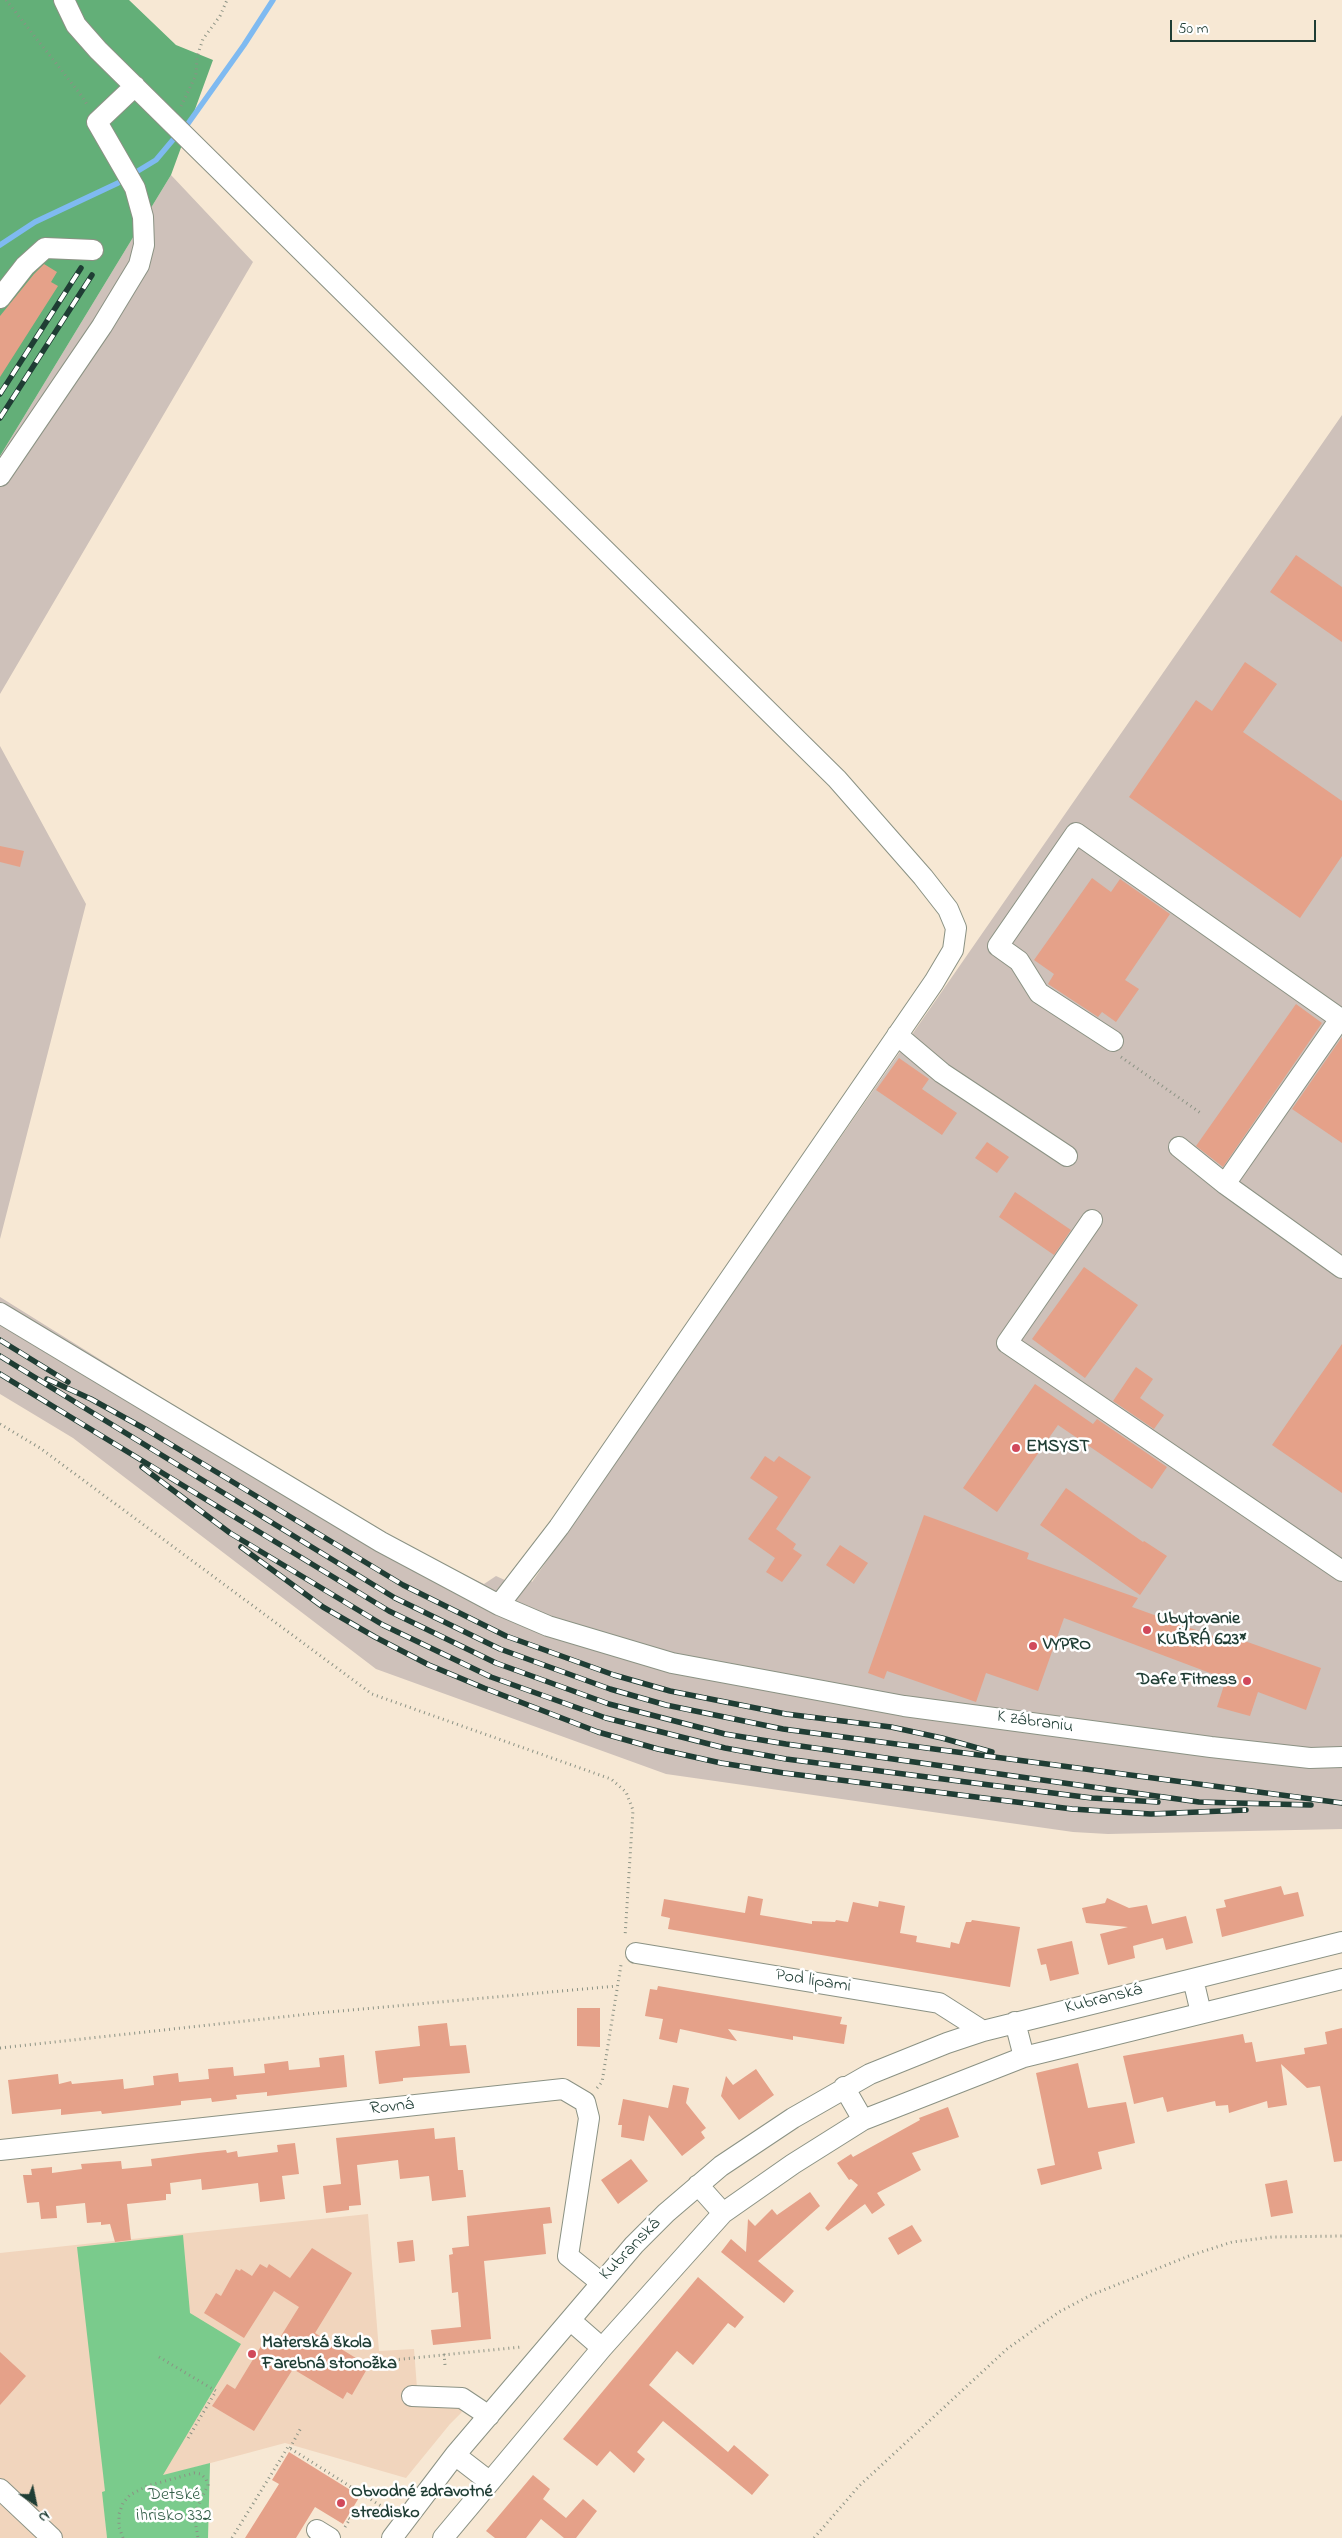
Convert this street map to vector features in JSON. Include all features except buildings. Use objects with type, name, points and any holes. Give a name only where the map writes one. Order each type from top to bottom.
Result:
[{"type":"street","points":[[64,0],[76,25],[98,50],[837,779],[924,878],[948,909],[956,928],[953,950],[837,1131],[558,1527],[500,1605]]},
{"type":"street","points":[[0,476],[102,326],[139,265],[144,246],[143,217],[135,188],[97,122],[136,86]]},
{"type":"street","points":[[0,298],[25,266],[45,248],[93,250]]},
{"type":"street","points":[[1118,1050],[1039,993],[1019,960],[998,946],[1076,833],[1341,1020],[1225,1184]]},
{"type":"street","points":[[897,1035],[942,1073],[1067,1156]]},
{"type":"street","points":[[1179,1147],[1225,1184],[1342,1268]]},
{"type":"street","points":[[1092,1220],[1007,1343],[1342,1571]]},
{"type":"street","name":"K zábraniu","points":[[0,1313],[103,1377],[381,1542],[500,1605],[548,1626],[672,1663],[904,1706],[1211,1747],[1310,1758],[1342,1758]]},
{"type":"street","name":"Kubranská","points":[[392,2538],[455,2456],[600,2282],[660,2219],[698,2185],[749,2147],[844,2087],[895,2063],[983,2031],[1342,1942]]},
{"type":"street","name":"Pod lipami","points":[[627,1952],[939,2003],[983,2031]]},
{"type":"street","points":[[1193,1979],[1201,2013]]},
{"type":"street","name":"Kubranská","points":[[443,2538],[602,2348],[723,2213],[793,2164],[863,2120],[1024,2057],[1342,1979]]},
{"type":"street","points":[[1015,2022],[1024,2057]]},
{"type":"street","points":[[844,2087],[863,2120]]},
{"type":"street","name":"Rovná","points":[[0,2150],[563,2089],[585,2102]]},
{"type":"street","points":[[585,2102],[589,2118],[568,2256],[600,2282]]},
{"type":"street","points":[[698,2185],[723,2213]]},
{"type":"street","points":[[570,2320],[602,2348]]},
{"type":"street","points":[[412,2396],[462,2398],[489,2416]]},
{"type":"street","points":[[455,2456],[490,2482]]},
{"type":"street","points":[[0,2489],[52,2538]]},
{"type":"path","points":[[6,0],[81,95],[97,122]]},
{"type":"path","points":[[172,121],[196,75],[196,57],[203,39],[220,16],[227,0]]},
{"type":"path","points":[[1118,1050],[1202,1114]]},
{"type":"path","points":[[0,1424],[40,1448],[372,1694],[566,1761],[611,1779],[626,1792],[633,1810],[627,1952],[617,1986],[602,2082],[585,2102]]},
{"type":"path","points":[[0,2048],[318,2013],[617,1986]]},
{"type":"path","points":[[814,2538],[859,2486],[1007,2349],[1059,2312],[1091,2295],[1188,2256],[1232,2242],[1272,2237],[1342,2236]]},
{"type":"path","points":[[374,2362],[522,2346]]},
{"type":"path","points":[[444,2354],[445,2364]]},
{"type":"path","points":[[159,2356],[216,2391],[187,2440]]},
{"type":"path","points":[[232,2538],[302,2426]]},
{"type":"path","points":[[290,2448],[389,2511]]},
{"type":"path","points":[[123,2538],[119,2528],[119,2514],[123,2503],[130,2495],[147,2486],[194,2473],[201,2474],[206,2479],[208,2485],[194,2514],[198,2538]]},
{"type":"shaded area","points":[[171,175],[253,262],[0,694],[0,456]]},
{"type":"shaded area","points":[[1342,415],[1342,1829],[1108,1834],[1073,1832],[666,1774],[376,1669],[73,1438],[0,1394],[0,1297],[207,1426],[403,1544],[484,1584],[496,1576],[507,1581],[529,1578],[532,1582]]},
{"type":"shaded area","points":[[0,746],[86,904],[0,1239]]},
{"type":"shaded area","name":"Materská škola Farebná stonožka","points":[[368,2214],[379,2351],[414,2349],[418,2401],[459,2407],[462,2412],[406,2478],[285,2443],[103,2492],[107,2538],[0,2538],[0,2253]]},
{"type":"green space","points":[[0,0],[129,0],[176,45],[213,60],[171,175],[0,456]]},
{"type":"green space","name":"Detské ihrisko 332","points":[[183,2235],[190,2313],[241,2344],[163,2475],[210,2463],[208,2538],[107,2538],[102,2492],[105,2491],[77,2247]]},
{"type":"waterway","points":[[187,125],[244,45],[273,0]]},
{"type":"waterway","points":[[0,245],[35,222],[118,183],[156,160],[177,135]]},
{"type":"railway","points":[[0,394],[81,268]]},
{"type":"railway","points":[[0,418],[92,275]]},
{"type":"railway","points":[[0,1340],[68,1382]]},
{"type":"railway","points":[[0,1356],[395,1598],[500,1649],[610,1689],[666,1705],[783,1729],[1342,1803]]},
{"type":"railway","points":[[0,1374],[389,1611],[496,1663],[609,1704],[725,1734],[786,1744],[1199,1802],[1311,1805]]},
{"type":"railway","points":[[47,1379],[91,1399],[147,1430],[403,1585],[506,1636],[614,1675],[670,1691],[786,1714],[891,1727],[942,1738],[992,1752]]},
{"type":"railway","points":[[142,1467],[230,1533],[383,1625],[491,1677],[606,1718],[725,1748],[786,1759],[1092,1798],[1158,1802]]},
{"type":"railway","points":[[241,1547],[323,1607],[429,1665],[598,1732],[658,1749],[721,1763],[784,1773],[1072,1809],[1151,1814],[1246,1810]]},
{"type":"place","name":"EMSYST","points":[[1016,1448]]},
{"type":"place","name":"Ubytovanie KUBRÁ 623*","points":[[1147,1630]]},
{"type":"place","name":"VYPRO","points":[[1033,1646]]},
{"type":"place","name":"Dafe Fitness","points":[[1247,1681]]},
{"type":"place","name":"Materská škola Farebná stonožka","points":[[252,2354]]},
{"type":"place","name":"Obvodné zdravotné stredisko","points":[[341,2503]]}]
